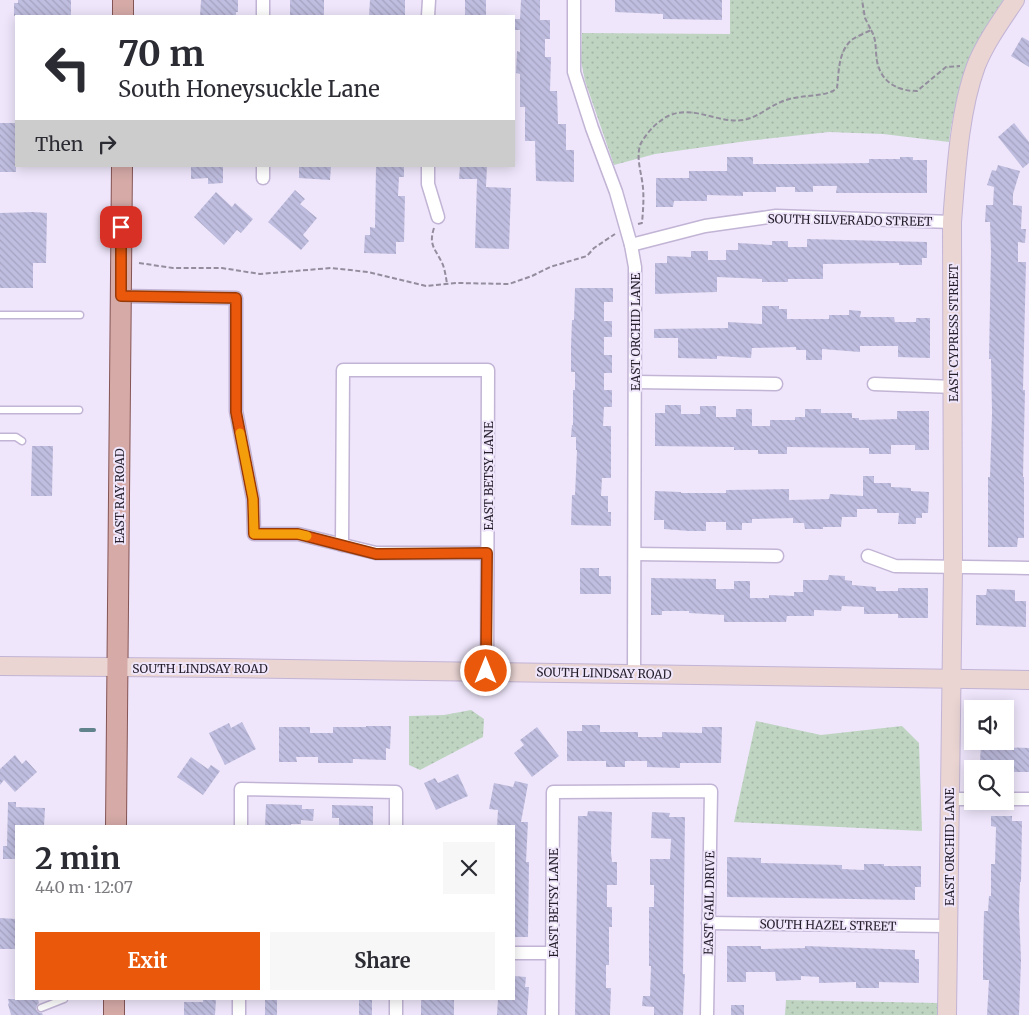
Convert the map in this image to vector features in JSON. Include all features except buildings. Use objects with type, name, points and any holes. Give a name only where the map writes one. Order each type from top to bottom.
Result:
[{"type":"main road","points":[[123,0],[123,15]]},
{"type":"main road","name":"EAST RAY ROAD","points":[[116,825],[122,167]]},
{"type":"main road","points":[[114,1000],[114,1015]]},
{"type":"street","points":[[263,0],[263,15]]},
{"type":"street","points":[[428,0],[428,15]]},
{"type":"street","name":"EAST ORCHID LANE","points":[[574,0],[574,72],[592,128],[616,192],[631,245],[635,267],[634,674]]},
{"type":"street","name":"EAST CYPRESS STREET","points":[[952,679],[954,387],[952,222],[956,170],[964,112],[975,71],[995,30],[1015,0]]},
{"type":"street","points":[[428,167],[428,184],[438,217]]},
{"type":"street","name":"SOUTH SILVERADO STREET","points":[[631,245],[705,226],[776,216],[952,222]]},
{"type":"street","points":[[121,296],[236,298],[236,412],[253,499],[254,534],[298,534],[376,554],[487,553]]},
{"type":"street","name":"EAST BETSY LANE","points":[[342,545],[343,370],[488,370],[486,671]]},
{"type":"street","points":[[635,382],[776,384]]},
{"type":"street","points":[[874,384],[954,387]]},
{"type":"street","points":[[635,554],[777,556]]},
{"type":"street","points":[[868,556],[895,566],[1029,568]]},
{"type":"street","name":"SOUTH LINDSAY ROAD","points":[[0,666],[486,671],[1029,680]]},
{"type":"street","name":"EAST ORCHID LANE","points":[[947,1015],[952,679]]},
{"type":"street","points":[[241,825],[241,789],[396,792],[396,825]]},
{"type":"street","name":"EAST GAIL DRIVE","points":[[554,792],[711,791],[707,1015]]},
{"type":"street","name":"EAST BETSY LANE","points":[[552,1015],[554,792]]},
{"type":"street","points":[[949,799],[964,799]]},
{"type":"street","points":[[1014,799],[1029,799]]},
{"type":"street","name":"SOUTH HAZEL STREET","points":[[708,923],[948,926]]},
{"type":"street","points":[[515,953],[552,953]]},
{"type":"street","points":[[239,1000],[239,1015]]},
{"type":"street","points":[[396,1000],[396,1015]]},
{"type":"lane","points":[[0,316],[80,315]]},
{"type":"lane","points":[[0,410],[80,410]]},
{"type":"lane","points":[[0,437],[16,437],[22,441]]},
{"type":"lane","points":[[41,1008],[61,1000]]},
{"type":"path","points":[[862,0],[864,18],[875,37],[879,70],[886,80],[898,89],[917,91],[946,67],[961,66],[975,71]]},
{"type":"path","points":[[139,264],[173,268],[222,268],[260,274],[331,268],[368,272],[426,286],[509,284],[550,267],[588,256],[594,248],[613,234],[642,223],[643,188],[638,155],[641,143],[654,126],[663,119],[676,113],[690,112],[720,119],[744,120],[753,118],[770,107],[795,97],[833,92],[837,88],[840,58],[845,48],[851,40],[870,30]]},
{"type":"path","points":[[438,217],[432,236],[432,243],[435,253],[443,265],[447,284]]},
{"type":"green space","points":[[730,0],[1003,0],[968,68],[956,104],[949,142],[883,134],[829,132],[655,154],[614,165],[585,81],[581,61],[582,33],[730,34]]},
{"type":"green space","points":[[471,710],[484,719],[483,737],[420,770],[409,765],[409,716],[444,715]]},
{"type":"green space","points":[[756,721],[821,735],[902,726],[919,743],[922,831],[734,822]]},
{"type":"green space","points":[[786,1000],[938,1003],[938,1015],[785,1015]]},
{"type":"waterway","points":[[81,730],[94,730]]},
{"type":"slow traffic","points":[[240,433],[253,499],[254,534],[298,534],[307,536]]},
{"type":"route","points":[[121,227],[121,296],[236,298],[236,412],[253,499],[254,534],[298,534],[376,554],[487,553],[486,671]]}]
